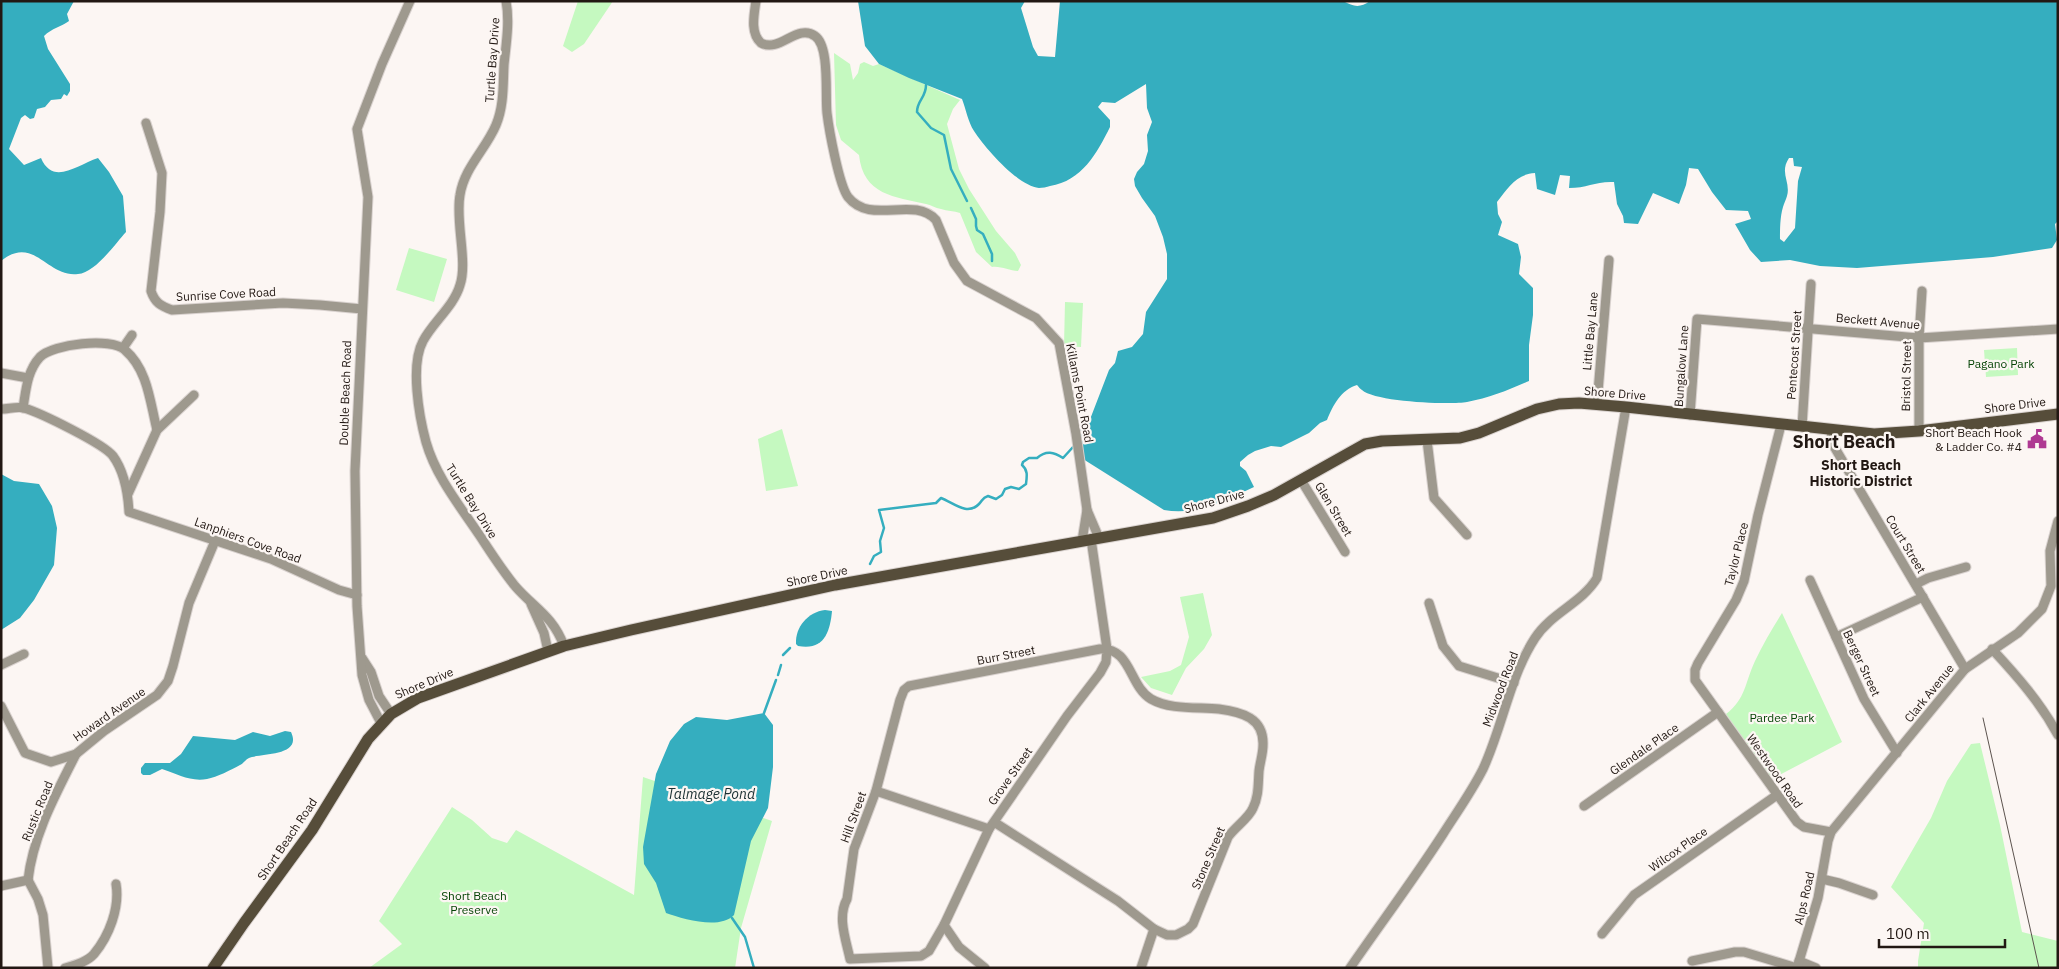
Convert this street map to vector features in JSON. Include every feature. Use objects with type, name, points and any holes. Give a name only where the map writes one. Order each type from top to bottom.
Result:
[{"type":"main road","name":"Shore Drive","points":[[382,724],[391,714],[418,698],[564,646],[835,585],[1226,514],[1265,499],[1369,443],[1454,438],[1472,435],[1547,406],[1573,403],[1597,404],[1781,425],[1882,434],[2058,414]]},
{"type":"main road","name":"Short Beach Road","points":[[213,968],[292,858],[358,754],[382,724]]},
{"type":"street","name":"Double Beach Road","points":[[382,724],[369,700],[362,675],[362,658],[358,636],[355,471],[368,197],[358,129],[382,64],[410,1]]},
{"type":"street","name":"Turtle Bay Drive","points":[[506,1],[508,22],[500,114],[492,133],[468,171],[460,194],[459,224],[462,279],[456,295],[422,342],[418,356],[417,382],[426,441],[438,471],[454,500],[496,562],[531,604],[544,633],[548,651]]},
{"type":"street","name":"Killams Point Road","points":[[756,1],[754,29],[755,36],[761,43],[775,45],[796,34],[806,33],[814,36],[821,43],[826,75],[827,112],[840,180],[854,203],[865,208],[880,211],[913,209],[930,214],[936,220],[954,263],[967,280],[1036,318],[1059,343],[1076,434],[1091,539]]},
{"type":"street","name":"Sunrise Cove Road","points":[[146,124],[162,173],[160,212],[151,291],[154,300],[161,306],[178,310],[283,303],[320,304],[362,310]]},
{"type":"street","name":"Little Bay Lane","points":[[1597,404],[1609,260]]},
{"type":"street","name":"Pentecost Street","points":[[1802,427],[1811,284]]},
{"type":"street","name":"Bristol Street","points":[[1919,431],[1919,338],[1922,291]]},
{"type":"street","name":"Beckett Avenue","points":[[1697,319],[1919,338],[2058,329]]},
{"type":"street","name":"Bungalow Lane","points":[[1690,415],[1697,319]]},
{"type":"street","points":[[123,348],[132,335]]},
{"type":"street","points":[[23,408],[28,378],[41,357],[55,350],[75,345],[104,343],[123,348],[139,366],[145,381],[157,430]]},
{"type":"street","points":[[1,373],[28,378]]},
{"type":"street","points":[[128,494],[157,430],[194,395]]},
{"type":"street","name":"Midwood Road","points":[[1350,968],[1433,849],[1472,788],[1490,754],[1523,658],[1536,637],[1558,613],[1591,588],[1597,578],[1626,407]]},
{"type":"street","points":[[1,409],[23,408],[100,444],[113,456],[128,494]]},
{"type":"street","name":"Taylor Place","points":[[1696,680],[1695,670],[1698,663],[1736,600],[1744,581],[1758,515],[1781,425]]},
{"type":"street","name":"Court Street","points":[[1831,430],[1832,443],[1965,669]]},
{"type":"street","points":[[1427,440],[1434,498],[1467,535]]},
{"type":"street","name":"Glen Street","points":[[1301,480],[1345,552]]},
{"type":"street","name":"Lanphiers Cove Road","points":[[128,494],[129,512],[271,560],[339,590],[357,594]]},
{"type":"street","name":"Killams Point Road","points":[[1087,510],[1091,539]]},
{"type":"street","name":"Clark Avenue","points":[[1831,832],[1965,669],[2018,633],[2042,609],[2051,586],[2050,551],[2058,521]]},
{"type":"street","name":"Grove Street","points":[[850,959],[922,956],[929,951],[944,925],[992,826],[1067,716],[1100,674],[1106,662],[1108,649],[1091,539]]},
{"type":"street","name":"Howard Avenue","points":[[1,706],[25,753],[51,762],[76,754],[104,731],[157,695],[168,681],[188,603],[215,541]]},
{"type":"street","points":[[1916,584],[1928,578],[1966,567]]},
{"type":"street","name":"Berger Street","points":[[1810,580],[1864,699],[1897,753]]},
{"type":"street","points":[[1836,637],[1923,597]]},
{"type":"street","points":[[1429,603],[1443,646],[1459,666],[1514,684]]},
{"type":"street","name":"Turtle Bay Drive","points":[[531,604],[542,611],[552,622],[564,646]]},
{"type":"street","name":"Burr Street","points":[[909,686],[1108,649]]},
{"type":"street","name":"Stone Street","points":[[876,791],[992,826],[1118,901],[1154,929],[1167,935],[1176,935],[1188,929],[1193,924],[1228,837],[1235,827],[1252,811],[1258,796],[1263,746],[1262,731],[1256,721],[1243,715],[1221,709],[1164,704],[1151,699],[1141,690],[1121,655],[1108,649]]},
{"type":"street","points":[[1992,649],[2040,704],[2058,735]]},
{"type":"street","points":[[1,665],[24,654]]},
{"type":"street","name":"Double Beach Road","points":[[362,658],[371,672],[379,696],[391,714]]},
{"type":"street","name":"Westwood Road","points":[[1696,680],[1796,822],[1804,827],[1831,832]]},
{"type":"street","name":"Hill Street","points":[[850,959],[844,931],[843,906],[847,899],[854,849],[876,791],[900,700],[904,690],[909,686]]},
{"type":"street","name":"Glendale Place","points":[[1584,806],[1718,712]]},
{"type":"street","name":"Rustic Road","points":[[28,880],[29,866],[43,822],[76,754]]},
{"type":"street","name":"Wilcox Place","points":[[1602,934],[1634,896],[1777,795]]},
{"type":"street","name":"Alps Road","points":[[1798,966],[1813,919],[1831,832]]},
{"type":"street","points":[[1822,879],[1839,883],[1873,896]]},
{"type":"street","points":[[1,886],[28,880],[38,899],[43,915],[48,968]]},
{"type":"street","points":[[65,968],[81,963],[93,955],[116,912],[118,896],[116,884]]},
{"type":"street","points":[[944,925],[960,947],[985,968]]},
{"type":"street","points":[[1142,968],[1154,929]]},
{"type":"street","points":[[1692,961],[1735,952],[1744,952],[1798,966],[1816,968]]},
{"type":"green space","points":[[578,1],[613,1],[584,44],[572,52],[563,46]]},
{"type":"green space","points":[[834,53],[850,64],[853,80],[858,73],[860,64],[864,62],[873,66],[879,64],[960,100],[953,109],[947,124],[959,169],[969,189],[996,231],[1015,253],[1021,265],[1018,271],[992,267],[976,252],[960,213],[892,196],[882,192],[867,179],[859,155],[841,140],[836,125]]},
{"type":"green space","points":[[409,248],[447,259],[434,302],[396,290]]},
{"type":"green space","points":[[1065,302],[1083,303],[1081,347],[1064,346]]},
{"type":"green space","name":"Pagano Park","points":[[2017,348],[2018,375],[1986,377],[1984,350]]},
{"type":"green space","points":[[782,429],[798,486],[766,491],[758,439]]},
{"type":"green space","points":[[1203,593],[1212,635],[1204,649],[1186,668],[1172,695],[1151,688],[1141,677],[1170,671],[1181,665],[1189,637],[1180,597]]},
{"type":"green space","name":"Pardee Park","points":[[1782,613],[1842,742],[1772,779],[1726,714],[1738,702],[1758,655]]},
{"type":"green space","points":[[1980,743],[2000,825],[2022,932],[2058,941],[2058,968],[1918,968],[1924,923],[1891,887],[1931,818],[1947,781],[1971,744]]},
{"type":"green space","name":"Short Beach Preserve","points":[[643,777],[772,821],[741,928],[735,968],[369,968],[402,944],[379,921],[452,807],[472,820],[492,838],[507,843],[516,830],[634,895]]},
{"type":"water","points":[[1,1],[74,1],[67,14],[69,21],[44,36],[48,49],[70,84],[70,91],[67,96],[64,94],[61,99],[51,100],[45,107],[37,109],[34,118],[30,119],[25,115],[21,118],[9,149],[24,165],[41,158],[52,171],[59,172],[98,158],[123,196],[126,232],[98,263],[91,269],[78,274],[58,270],[32,254],[23,252],[13,254],[1,261]]},
{"type":"water","points":[[858,1],[1025,1],[1021,8],[1033,47],[1038,56],[1055,57],[1060,1],[1343,1],[1357,6],[1370,1],[2058,1],[2058,221],[2055,224],[2057,240],[2052,248],[1993,257],[1857,268],[1820,266],[1790,260],[1761,262],[1750,250],[1735,224],[1751,219],[1748,211],[1726,210],[1698,169],[1689,168],[1686,185],[1679,204],[1653,193],[1638,224],[1624,223],[1617,204],[1614,182],[1569,188],[1570,176],[1560,175],[1555,195],[1537,189],[1535,173],[1528,174],[1513,183],[1497,202],[1498,214],[1502,222],[1498,235],[1518,244],[1521,257],[1519,274],[1533,288],[1533,315],[1529,345],[1529,381],[1491,396],[1458,403],[1396,400],[1370,394],[1361,390],[1357,385],[1351,387],[1342,394],[1327,420],[1320,423],[1309,433],[1281,447],[1271,446],[1255,451],[1240,462],[1240,466],[1246,471],[1254,487],[1221,502],[1199,509],[1188,511],[1164,510],[1083,459],[1078,426],[1089,422],[1109,370],[1115,363],[1118,351],[1132,347],[1143,334],[1146,312],[1167,279],[1167,254],[1163,237],[1155,216],[1135,186],[1134,179],[1144,164],[1148,151],[1147,135],[1152,122],[1147,108],[1146,84],[1115,103],[1102,102],[1098,107],[1110,120],[1110,127],[1094,156],[1080,172],[1071,178],[1061,183],[1039,188],[1021,180],[986,147],[972,127],[962,99],[879,64],[865,46]],"holes":[[[1789,158],[1793,158],[1794,166],[1802,167],[1798,181],[1795,228],[1784,242],[1780,239],[1780,231],[1782,211],[1788,191],[1785,168]]]},
{"type":"water","points":[[1,474],[14,481],[39,484],[52,506],[57,528],[54,565],[34,600],[20,618],[1,630]]},
{"type":"water","points":[[825,610],[832,611],[830,626],[824,638],[814,646],[798,646],[796,638],[800,626],[808,617]]},
{"type":"water","name":"Talmage Pond","points":[[764,713],[773,725],[773,767],[768,808],[751,841],[734,915],[720,922],[711,923],[666,913],[656,883],[644,864],[643,847],[656,774],[670,741],[684,724],[696,717],[727,720]]},
{"type":"water","points":[[285,731],[291,732],[293,740],[291,746],[286,750],[254,756],[242,764],[211,778],[201,780],[190,778],[162,769],[150,775],[143,775],[141,773],[141,768],[145,763],[170,763],[181,754],[193,736],[235,740],[253,732],[270,736]]},
{"type":"waterway","points":[[926,85],[925,93],[918,105],[917,112],[931,128],[944,135],[951,169],[967,201]]},
{"type":"waterway","points":[[971,208],[976,219],[977,230],[983,234],[992,254],[992,261]]},
{"type":"waterway","points":[[870,564],[874,556],[881,552],[880,541],[884,528],[879,510],[936,503],[941,498],[965,509],[970,509],[988,496],[996,499],[1002,495],[1005,489],[1011,487],[1019,489],[1026,484],[1026,471],[1022,465],[1029,458],[1037,458],[1050,453],[1063,458],[1073,447]]},
{"type":"waterway","points":[[783,655],[790,648]]},
{"type":"waterway","points":[[778,675],[781,665]]},
{"type":"waterway","points":[[764,713],[776,680]]},
{"type":"waterway","points":[[732,918],[745,937],[754,968]]},
{"type":"tram line","points":[[1983,718],[2039,968]]},
{"type":"place","name":"Short Beach Hook & Ladder Co. #4","points":[[2037,439]]},
{"type":"district","name":"Short Beach","points":[[1844,441]]},
{"type":"district","name":"Short Beach Historic District","points":[[1861,474]]}]
